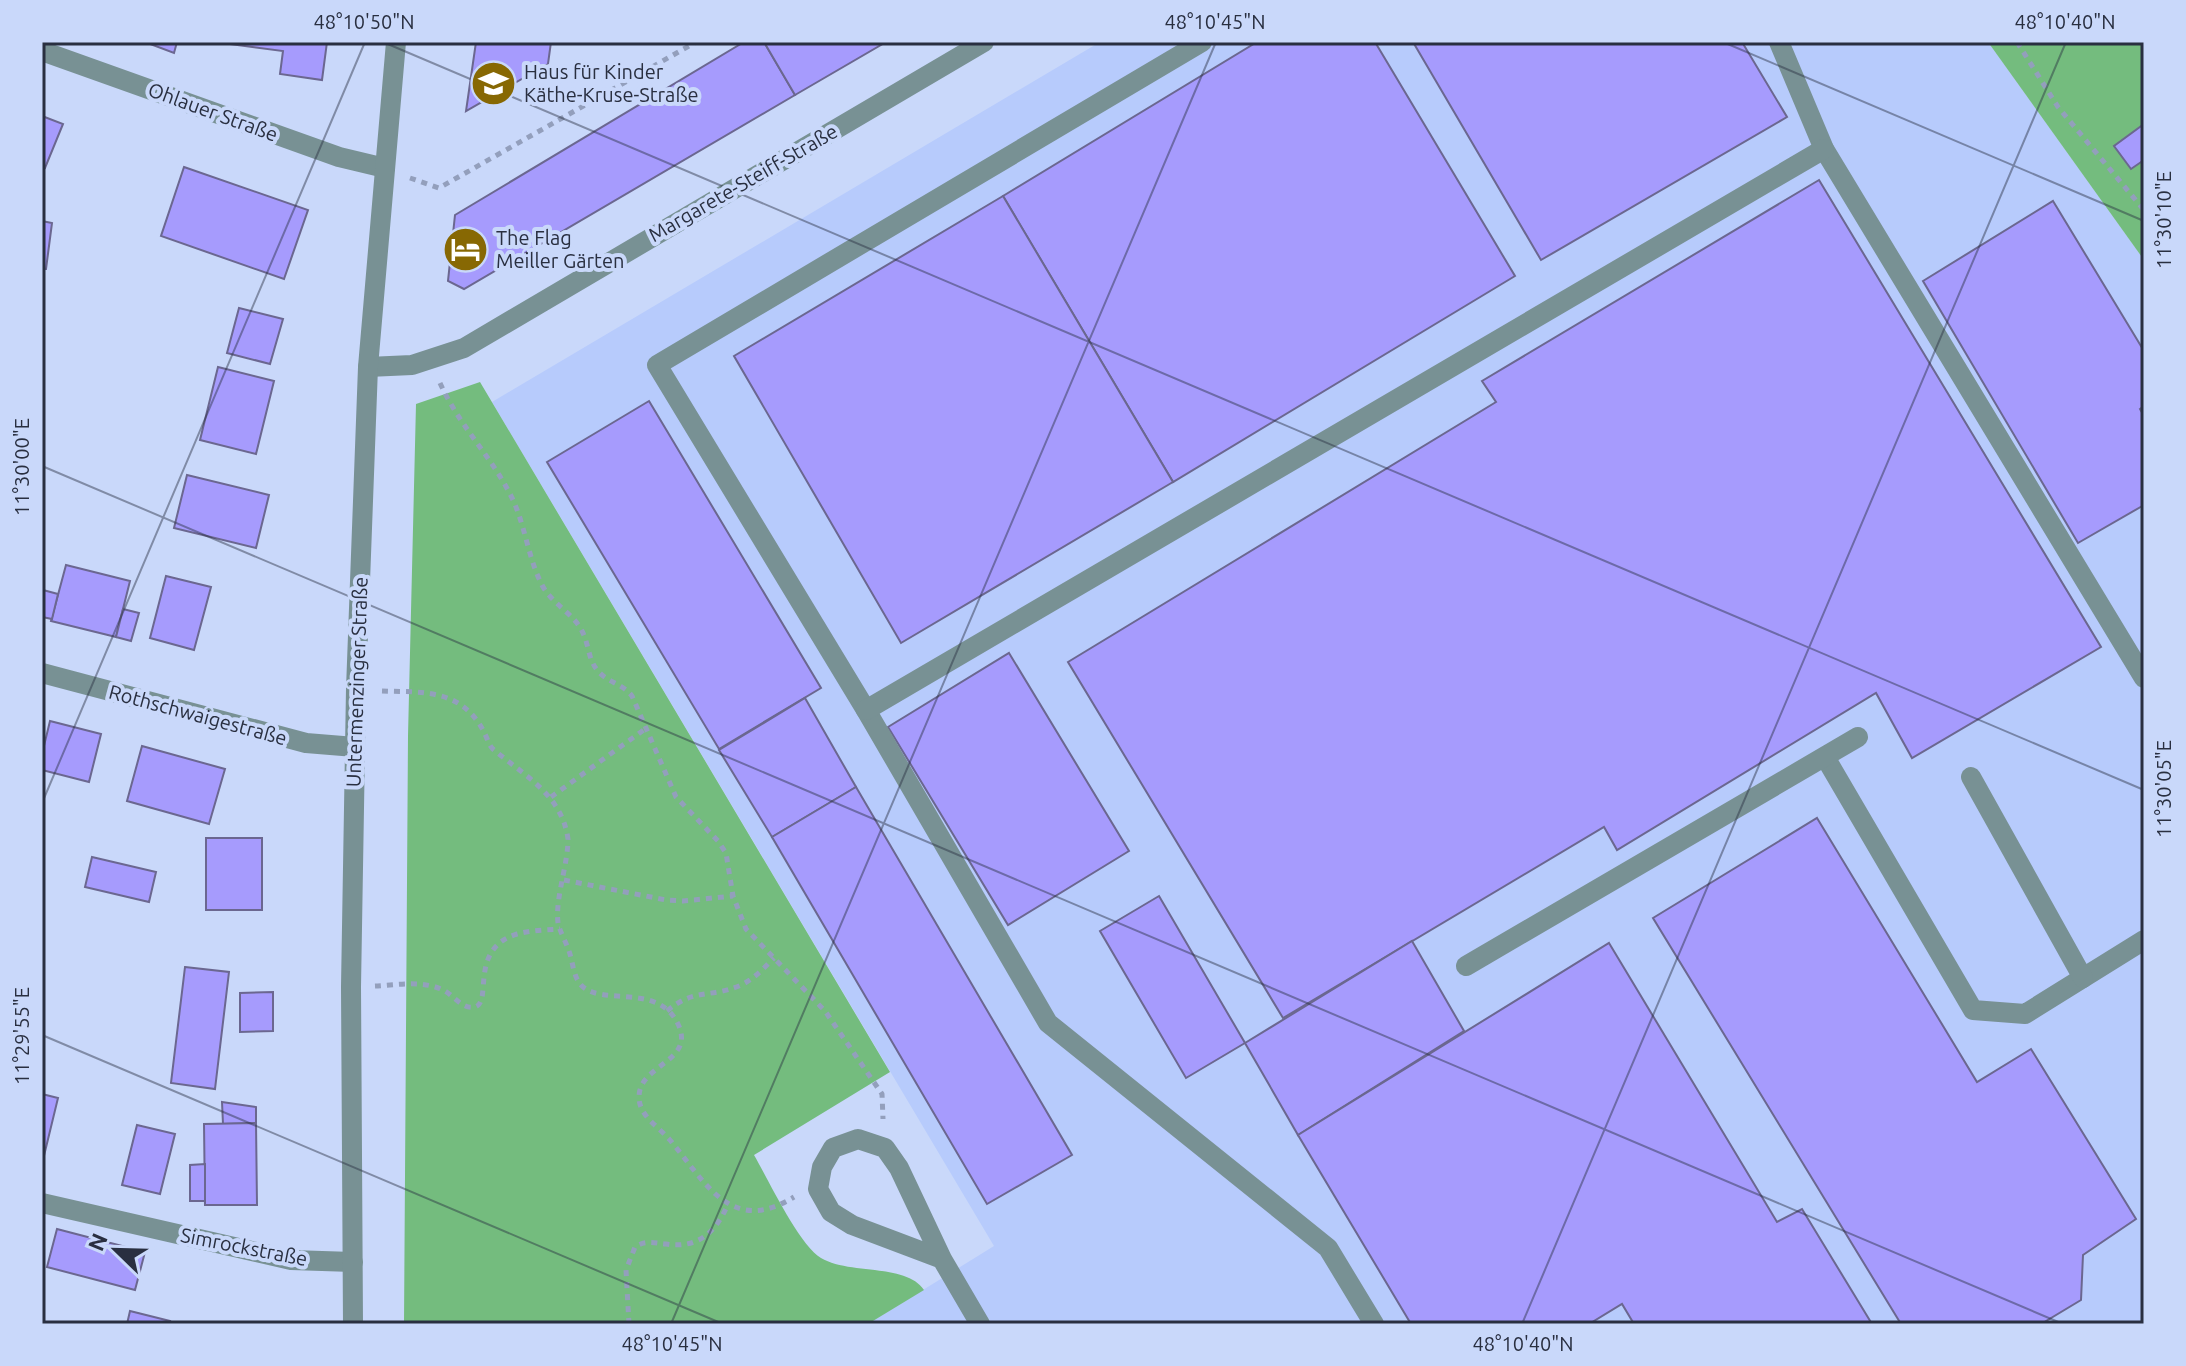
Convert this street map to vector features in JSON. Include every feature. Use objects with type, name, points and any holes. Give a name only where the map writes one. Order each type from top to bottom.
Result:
[{"type":"street","name":"Untermenzinger Straße","points":[[353,1324],[351,987],[356,689],[368,367],[396,42]]},
{"type":"street","name":"Margarete-Steiff-Straße","points":[[368,367],[412,365],[464,348],[984,42]]},
{"type":"street","points":[[1202,42],[657,365],[866,710],[1048,1023],[1328,1248],[1374,1324]]},
{"type":"street","points":[[1779,42],[1824,149],[2144,678]]},
{"type":"street","name":"Ohlauer Straße","points":[[42,51],[339,157],[385,168]]},
{"type":"street","points":[[866,710],[1824,149]]},
{"type":"street","name":"Rothschwaigestraße","points":[[42,673],[306,743],[355,747]]},
{"type":"street","points":[[1466,966],[1858,737]]},
{"type":"street","points":[[1825,757],[1973,1010],[2025,1014],[2144,940]]},
{"type":"street","points":[[1971,777],[2083,978]]},
{"type":"street","points":[[942,1259],[852,1225],[831,1212],[818,1189],[822,1167],[833,1148],[858,1139],[885,1148],[899,1168],[942,1259],[980,1324]]},
{"type":"street","name":"Simrockstraße","points":[[42,1203],[291,1260],[353,1262]]},
{"type":"path","points":[[385,168],[439,188],[696,42]]},
{"type":"path","points":[[2017,42],[2058,107],[2144,210]]},
{"type":"path","points":[[430,360],[461,423],[513,500],[543,587],[556,605],[582,630],[598,672],[625,688],[632,696],[676,797],[726,853],[733,896],[746,929],[825,1011],[882,1094],[885,1148]]},
{"type":"path","points":[[356,689],[420,693],[456,702],[476,718],[492,748],[551,797],[566,825],[568,852],[559,908],[560,929],[579,982],[597,993],[649,1001],[667,1011],[680,1029],[680,1046],[671,1060],[656,1067],[643,1082],[641,1108],[703,1182],[728,1204],[746,1210],[772,1210],[819,1182]]},
{"type":"path","points":[[551,797],[645,729]]},
{"type":"path","points":[[564,880],[666,900],[733,896]]},
{"type":"path","points":[[351,987],[430,986],[449,993],[465,1007],[473,1008],[480,1005],[483,999],[484,966],[493,949],[516,934],[560,929]]},
{"type":"path","points":[[667,1011],[687,997],[745,983],[774,958]]},
{"type":"path","points":[[629,1324],[626,1270],[635,1247],[647,1242],[676,1246],[695,1243],[713,1231],[728,1204]]},
{"type":"shaded area","points":[[1100,42],[1988,42],[2144,260],[2144,1324],[868,1324],[994,1246],[492,402]]},
{"type":"green space","points":[[1988,42],[2141,42],[2144,46],[2144,260]]},
{"type":"green space","points":[[480,382],[890,1072],[754,1155],[794,1226],[812,1251],[833,1263],[904,1276],[924,1290],[868,1324],[404,1324],[408,736],[416,404]]},
{"type":"building","points":[[145,42],[177,42],[174,53]]},
{"type":"building","points":[[215,42],[327,42],[322,80],[280,74],[283,51]]},
{"type":"building","name":"Haus für Kinder Käthe-Kruse-Straße","points":[[476,42],[551,42],[548,64],[466,111]]},
{"type":"building","points":[[744,42],[764,42],[795,95],[464,289],[448,281],[455,215]]},
{"type":"building","points":[[764,42],[886,42],[795,95]]},
{"type":"building","points":[[1257,42],[1375,42],[1515,276],[1173,482],[1003,196]]},
{"type":"building","points":[[1413,42],[1742,42],[1787,117],[1541,260]]},
{"type":"building","points":[[42,116],[63,124],[45,168],[42,167]]},
{"type":"building","points":[[2144,124],[2144,160],[2131,169],[2114,146]]},
{"type":"building","points":[[184,167],[308,210],[284,279],[161,236]]},
{"type":"building","points":[[1819,180],[2101,647],[1912,758],[1876,693],[1617,850],[1604,827],[1283,1018],[1068,662],[1496,402],[1482,381]]},
{"type":"building","points":[[1003,196],[1173,482],[901,643],[734,356]]},
{"type":"building","points":[[2053,201],[2144,351],[2144,406],[2140,409],[2144,416],[2144,505],[2078,543],[1923,281]]},
{"type":"building","points":[[42,221],[52,223],[46,269],[42,269]]},
{"type":"building","points":[[239,308],[283,319],[270,364],[227,353]]},
{"type":"building","points":[[218,367],[274,381],[256,454],[200,440]]},
{"type":"building","points":[[649,401],[821,688],[719,749],[547,462]]},
{"type":"building","points":[[187,475],[269,495],[256,548],[174,528]]},
{"type":"building","points":[[66,565],[130,581],[116,637],[51,621]]},
{"type":"building","points":[[166,576],[211,587],[194,650],[150,638]]},
{"type":"building","points":[[43,590],[58,594],[52,619],[42,617]]},
{"type":"building","points":[[123,609],[139,613],[131,641],[116,637]]},
{"type":"building","points":[[1009,653],[1129,851],[1008,925],[888,727]]},
{"type":"building","points":[[805,698],[856,787],[772,837],[719,750]]},
{"type":"building","points":[[50,721],[101,734],[89,782],[42,770],[42,754]]},
{"type":"building","points":[[142,746],[225,769],[209,824],[127,801]]},
{"type":"building","points":[[856,787],[1072,1155],[987,1204],[772,837]]},
{"type":"building","points":[[1817,818],[1977,1082],[2031,1049],[2136,1219],[2083,1255],[2081,1300],[2041,1324],[1901,1324],[1653,918]]},
{"type":"building","points":[[206,838],[262,838],[262,910],[206,910]]},
{"type":"building","points":[[92,857],[156,872],[149,902],[85,887]]},
{"type":"building","points":[[1159,896],[1245,1043],[1186,1078],[1100,931]]},
{"type":"building","points":[[1412,941],[1464,1031],[1298,1135],[1245,1043]]},
{"type":"building","points":[[1609,943],[1777,1222],[1802,1209],[1872,1324],[1634,1324],[1622,1304],[1589,1324],[1411,1324],[1298,1135]]},
{"type":"building","points":[[185,967],[229,972],[215,1089],[171,1083]]},
{"type":"building","points":[[273,992],[273,1031],[240,1032],[240,993]]},
{"type":"building","points":[[42,1094],[58,1098],[42,1164]]},
{"type":"building","points":[[222,1102],[256,1107],[256,1123],[223,1124]]},
{"type":"building","points":[[256,1123],[257,1205],[205,1205],[204,1124]]},
{"type":"building","points":[[137,1125],[175,1134],[160,1194],[122,1185]]},
{"type":"building","points":[[205,1164],[205,1201],[190,1201],[190,1165]]},
{"type":"building","points":[[57,1229],[145,1252],[135,1290],[47,1267]]},
{"type":"building","points":[[130,1311],[170,1321],[169,1324],[127,1324]]},
{"type":"place","name":"Haus für Kinder Käthe-Kruse-Straße","points":[[493,83]]},
{"type":"place","name":"The Flag Meiller Gärten","points":[[465,249]]}]
